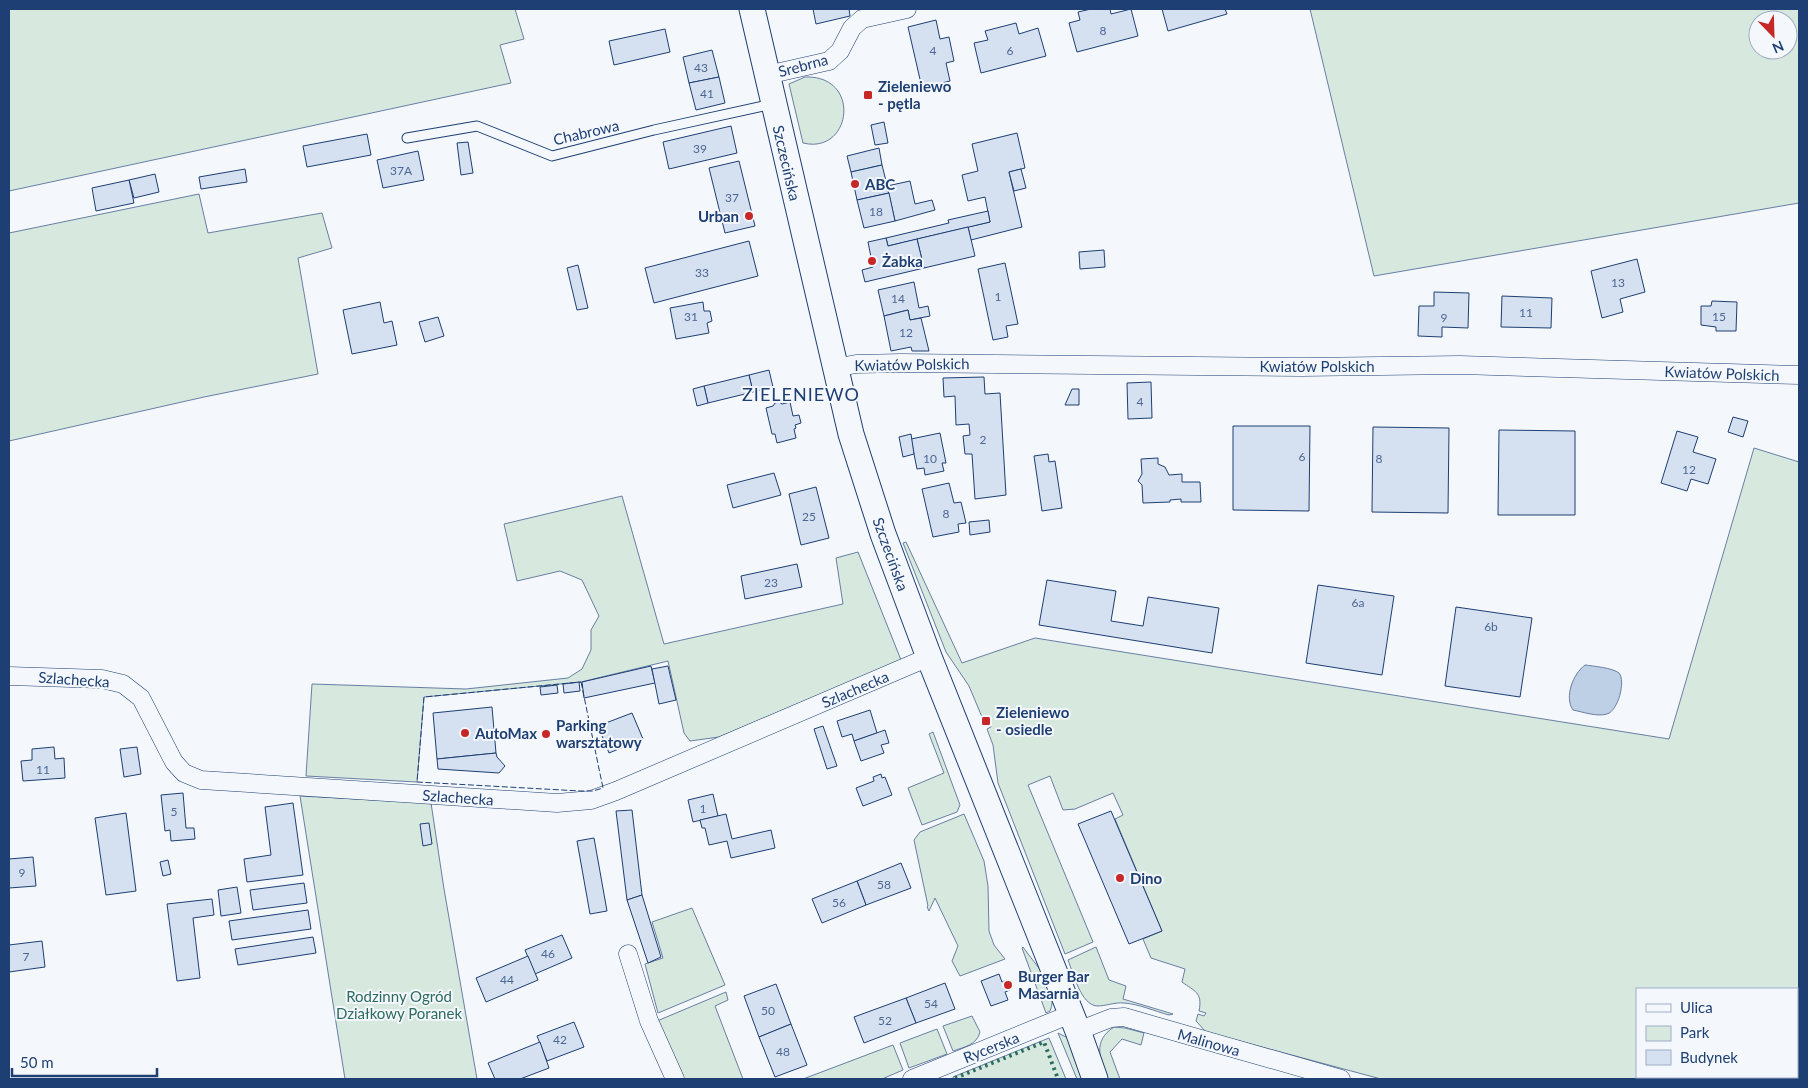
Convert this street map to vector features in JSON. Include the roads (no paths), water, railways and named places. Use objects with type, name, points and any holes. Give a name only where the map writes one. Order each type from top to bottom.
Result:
[{"type":"street","name":"Szczecińska","points":[[752,9],[835,368],[852,434],[884,534],[930,657],[1096,1079]]},
{"type":"street","name":"Srebrna","points":[[767,75],[830,61],[840,51],[852,28],[862,19],[907,9]]},
{"type":"street","name":"Kwiatów Polskich","points":[[835,368],[856,364],[901,363],[1302,367],[1460,365],[1799,375]]},
{"type":"street","name":"Szlachecka","points":[[9,676],[102,679],[123,684],[141,698],[174,762],[184,773],[201,780],[557,803],[591,800],[616,792],[930,657]]},
{"type":"street","points":[[628,954],[649,1021],[675,1079]]},
{"type":"street","name":"Malinowa","points":[[1075,1023],[1124,1017],[1341,1079]]},
{"type":"street","name":"Rycerska","points":[[912,1079],[1075,1023]]},
{"type":"lane","name":"Chabrowa","points":[[406,138],[477,126],[552,156],[654,130],[774,104]]},
{"type":"water","points":[[1585,665],[1612,670],[1619,673],[1621,677],[1620,695],[1611,712],[1607,714],[1594,715],[1573,710],[1570,705],[1571,686],[1577,674]]},
{"type":"place","name":"Zieleniewo - pętla","points":[[868,95]]},
{"type":"place","name":"ABC","points":[[855,184]]},
{"type":"place","name":"Urban","points":[[749,216]]},
{"type":"place","name":"Żabka","points":[[872,261]]},
{"type":"place","name":"Zieleniewo - osiedle","points":[[986,721]]},
{"type":"place","name":"AutoMax","points":[[465,733]]},
{"type":"place","name":"Parking warsztatowy","points":[[546,734]]},
{"type":"place","name":"Dino","points":[[1120,878]]},
{"type":"place","name":"Burger Bar Masarnia","points":[[1008,985]]},
{"type":"district","name":"ZIELENIEWO","points":[[801,394]]},
{"type":"park label","name":"Rodzinny Ogród Działkowy Poranek","points":[[399,1004]]}]
